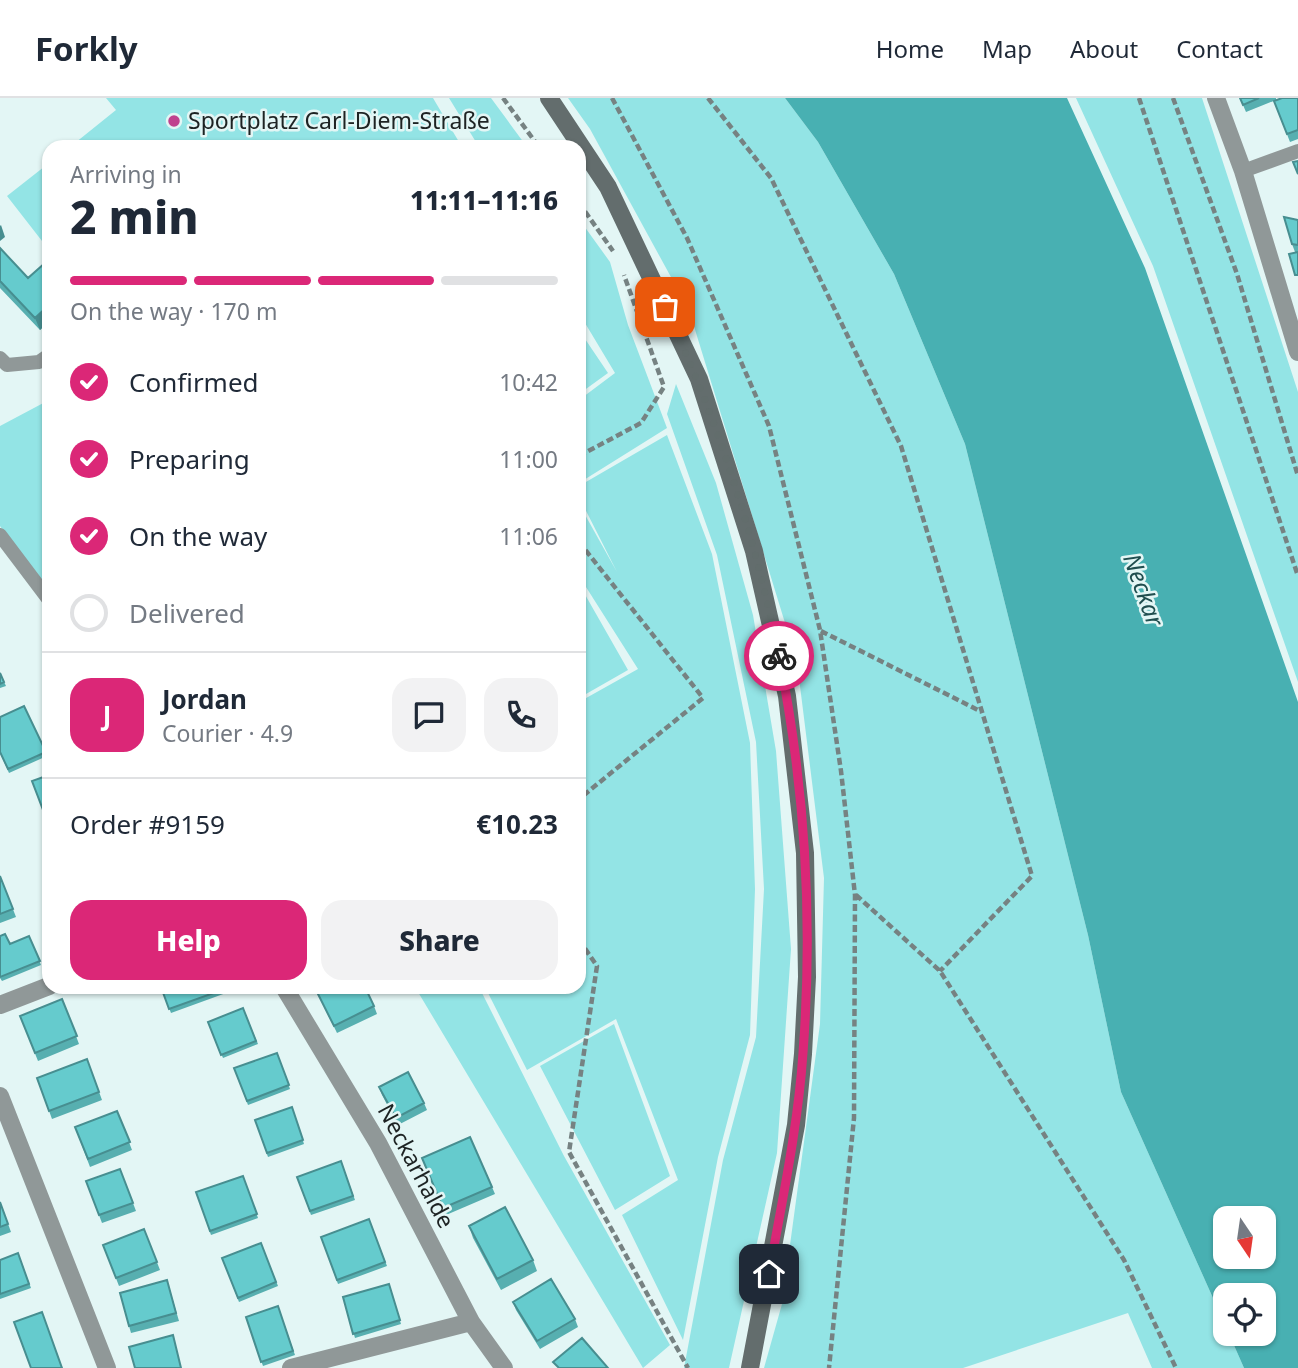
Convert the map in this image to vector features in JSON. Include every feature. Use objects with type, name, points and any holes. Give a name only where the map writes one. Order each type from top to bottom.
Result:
[{"type":"main road","points":[[549,98],[577,140]]},
{"type":"main road","points":[[586,154],[608,187],[699,379],[754,551],[787,696],[805,853],[807,977],[803,1054],[796,1125],[750,1368]]},
{"type":"street","points":[[1216,98],[1243,171],[1298,352]]},
{"type":"street","points":[[0,1005],[42,989]]},
{"type":"street","name":"Neckarhalde","points":[[288,994],[378,1143],[471,1322],[504,1368]]},
{"type":"street","points":[[0,1096],[107,1368]]},
{"type":"street","points":[[291,1368],[471,1322]]},
{"type":"lane","points":[[1243,171],[1298,151]]},
{"type":"lane","points":[[0,358],[7,365],[42,360]]},
{"type":"lane","points":[[0,535],[42,591]]},
{"type":"path","points":[[503,98],[534,140]]},
{"type":"path","points":[[708,98],[771,178],[901,446],[1032,876],[940,971]]},
{"type":"path","points":[[1139,98],[1298,576]]},
{"type":"path","points":[[1173,98],[1237,274],[1298,475]]},
{"type":"path","points":[[586,214],[617,256]]},
{"type":"path","points":[[586,452],[641,423],[664,387],[622,269]]},
{"type":"path","points":[[586,551],[702,698],[586,793]]},
{"type":"path","points":[[820,630],[983,713]]},
{"type":"path","points":[[855,895],[940,971],[1124,1260],[1177,1368]]},
{"type":"path","points":[[586,950],[597,966],[569,1152],[688,1368]]},
{"type":"shaded area","points":[[106,98],[433,98],[458,140],[79,140],[116,110]]},
{"type":"shaded area","points":[[449,98],[491,98],[522,140],[475,140]]},
{"type":"shaded area","points":[[568,98],[785,98],[818,142],[894,274],[965,444],[1088,935],[1121,1092],[1213,1298],[1213,1346],[1234,1346],[1244,1368],[1152,1368],[1128,1313],[963,1368],[764,1368],[782,1304],[820,1024],[824,878],[797,662],[689,310],[590,129]]},
{"type":"shaded area","points":[[1076,98],[1202,98],[1298,392],[1298,682],[1153,266]]},
{"type":"shaded area","points":[[42,168],[42,241],[7,196]]},
{"type":"shaded area","points":[[586,229],[610,262],[628,325],[667,428],[586,479],[586,395],[615,373],[586,325]]},
{"type":"shaded area","points":[[586,340],[608,373],[586,389]]},
{"type":"shaded area","points":[[676,384],[716,483],[753,615],[776,751],[791,949],[777,1153],[729,1368],[684,1368],[723,1160],[756,1037],[764,889],[756,742],[717,555],[667,414]]},
{"type":"shaded area","points":[[42,404],[42,587],[0,526],[0,426]]},
{"type":"shaded area","points":[[667,435],[712,554],[750,743],[755,889],[750,1035],[718,1157],[683,1340],[622,1215],[678,1180],[616,1019],[527,1070],[489,994],[586,994],[586,698],[638,669],[586,587],[586,517],[617,572],[586,511],[586,482]]},
{"type":"shaded area","points":[[586,596],[628,670],[586,694]]},
{"type":"shaded area","points":[[419,994],[483,994],[564,1156],[670,1345],[643,1368]]},
{"type":"shaded area","points":[[614,1024],[670,1176],[615,1210],[540,1066]]},
{"type":"water","name":"Neckar","points":[[785,98],[1067,98],[1145,268],[1298,702],[1298,1368],[1244,1368],[1234,1346],[1276,1346],[1276,1283],[1213,1283],[1213,1298],[1121,1092],[1088,935],[965,444],[894,274],[818,142]]},
{"type":"building","points":[[1240,98],[1259,98],[1243,105]]},
{"type":"building","points":[[1298,98],[1298,130],[1287,134],[1274,101]]},
{"type":"building","points":[[1298,161],[1298,174],[1293,162]]},
{"type":"building","points":[[1284,217],[1298,220],[1298,245],[1292,244]]},
{"type":"building","points":[[0,248],[28,278],[42,266],[42,312],[35,318],[0,281]]},
{"type":"building","points":[[1298,252],[1298,275],[1295,275],[1289,254]]},
{"type":"building","points":[[24,706],[42,744],[42,754],[8,769],[0,752],[0,717]]},
{"type":"building","points":[[42,777],[42,807],[32,781]]},
{"type":"building","points":[[0,876],[13,909],[0,914]]},
{"type":"building","points":[[5,934],[10,944],[29,936],[40,961],[0,977],[0,936]]},
{"type":"building","points":[[164,994],[211,994],[169,1009]]},
{"type":"building","points":[[318,994],[368,994],[374,1006],[334,1026]]},
{"type":"building","points":[[62,999],[77,1036],[35,1053],[20,1016]]},
{"type":"building","points":[[243,1008],[256,1041],[221,1055],[208,1022]]},
{"type":"building","points":[[277,1053],[289,1085],[247,1101],[234,1068]]},
{"type":"building","points":[[87,1059],[99,1092],[49,1111],[37,1078]]},
{"type":"building","points":[[408,1072],[424,1103],[396,1118],[379,1087]]},
{"type":"building","points":[[292,1107],[303,1140],[267,1153],[255,1120]]},
{"type":"building","points":[[117,1111],[130,1142],[88,1159],[75,1127]]},
{"type":"building","points":[[470,1137],[492,1187],[443,1208],[422,1158]]},
{"type":"building","points":[[341,1161],[353,1196],[310,1211],[297,1177]]},
{"type":"building","points":[[120,1169],[133,1203],[99,1215],[86,1181]]},
{"type":"building","points":[[243,1176],[257,1214],[210,1231],[196,1192]]},
{"type":"building","points":[[0,1202],[8,1224],[0,1227]]},
{"type":"building","points":[[505,1207],[533,1260],[497,1279],[469,1226]]},
{"type":"building","points":[[369,1219],[385,1262],[337,1280],[321,1237]]},
{"type":"building","points":[[144,1229],[157,1262],[116,1278],[103,1245]]},
{"type":"building","points":[[261,1243],[276,1282],[238,1298],[222,1258]]},
{"type":"building","points":[[18,1253],[29,1284],[0,1294],[0,1260]]},
{"type":"building","points":[[551,1279],[575,1319],[537,1341],[513,1302]]},
{"type":"building","points":[[167,1280],[176,1313],[129,1326],[120,1293]]},
{"type":"building","points":[[389,1284],[400,1320],[353,1334],[343,1297]]},
{"type":"building","points":[[278,1306],[293,1351],[261,1362],[246,1317]]},
{"type":"building","points":[[42,1312],[62,1368],[31,1368],[14,1322]]},
{"type":"building","points":[[173,1335],[181,1368],[135,1368],[129,1347]]},
{"type":"building","points":[[582,1338],[608,1368],[559,1368],[553,1362]]},
{"type":"way so far","points":[[665,307],[699,379],[754,551],[779,656]]},
{"type":"place","name":"Sportplatz Carl-Diem-Straße","points":[[174,121]]},
{"type":"route","points":[[769,1274],[796,1125],[807,977],[805,853],[787,696],[779,656]]}]
